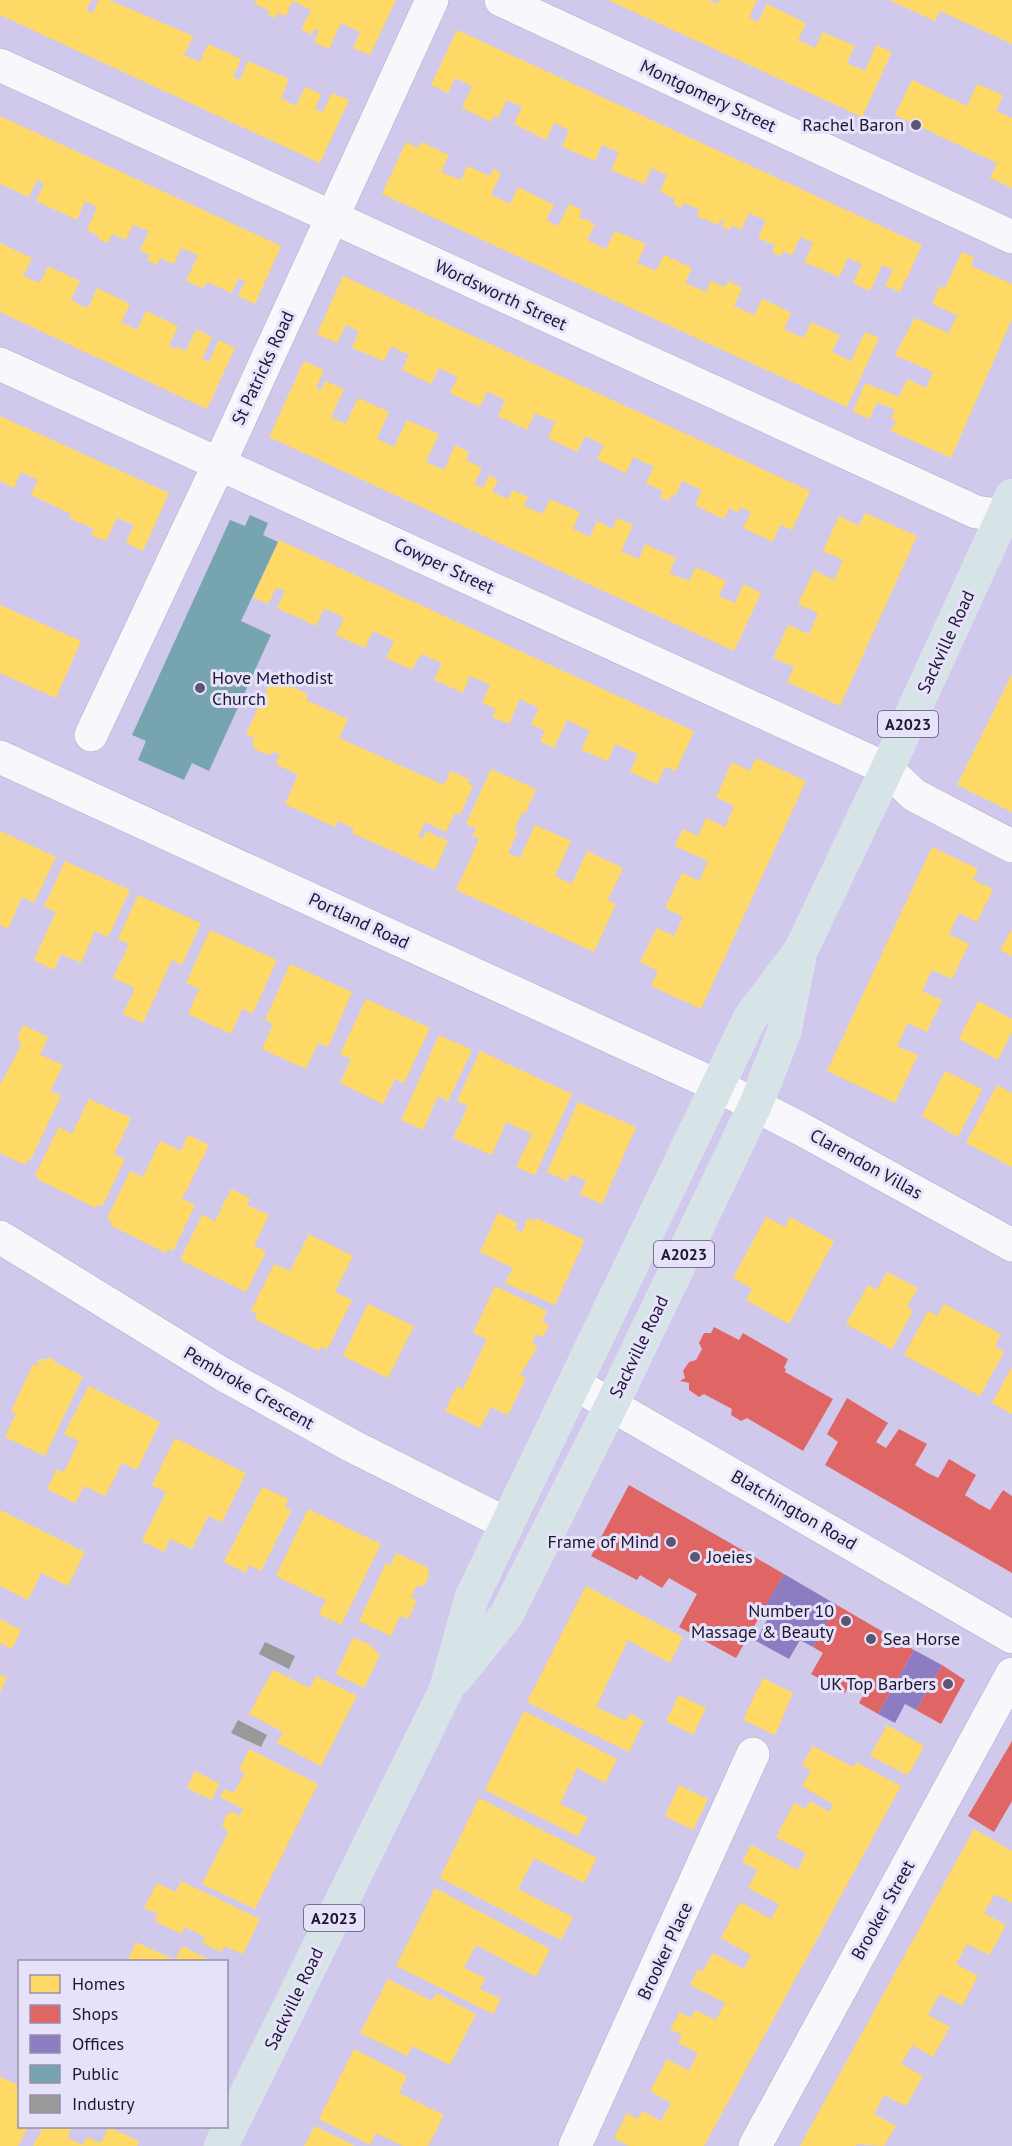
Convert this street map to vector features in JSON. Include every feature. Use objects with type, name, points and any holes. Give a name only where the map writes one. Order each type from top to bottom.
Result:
[{"type":"main road","name":"Sackville Road","points":[[221,2146],[446,1690],[472,1597],[750,1018],[801,950],[1009,510]]},
{"type":"main road","name":"Sackville Road","points":[[446,1690],[507,1614],[612,1404],[756,1104],[784,1032],[801,950]]},
{"type":"street","name":"St Patricks Road","points":[[91,735],[219,464],[432,0]]},
{"type":"street","name":"Montgomery Street","points":[[501,0],[1012,237]]},
{"type":"street","name":"Wordsworth Street","points":[[0,65],[976,512],[1009,510]]},
{"type":"street","name":"Cowper Street","points":[[0,364],[887,769],[914,795],[1012,846]]},
{"type":"street","name":"Portland Road","points":[[0,757],[718,1086]]},
{"type":"street","name":"Clarendon Villas","points":[[718,1086],[756,1104],[1012,1245]]},
{"type":"street","name":"Pembroke Crescent","points":[[2,1246],[224,1375],[352,1446],[507,1524]]},
{"type":"street","name":"Blatchington Road","points":[[575,1384],[1012,1637]]},
{"type":"street","name":"Brooker Street","points":[[755,2146],[1012,1674]]},
{"type":"street","name":"Brooker Place","points":[[575,2146],[753,1754]]},
{"type":"building: Homes","points":[[0,0],[91,0],[86,10],[93,13],[99,0],[109,0],[193,36],[184,55],[200,62],[208,44],[241,59],[233,77],[240,80],[248,61],[289,79],[281,98],[296,106],[305,87],[321,94],[315,109],[323,112],[332,93],[349,100],[320,163],[0,15]]},
{"type":"building: Homes","points":[[256,0],[396,0],[370,55],[353,48],[360,32],[341,23],[329,49],[314,42],[319,31],[314,29],[312,35],[301,29],[311,10],[292,1],[286,16],[277,13],[275,18],[268,15],[270,11],[254,3]]},
{"type":"building: Homes","points":[[608,0],[708,0],[717,4],[719,0],[757,0],[749,18],[758,22],[767,4],[806,23],[798,40],[815,48],[823,32],[855,46],[847,63],[865,71],[876,45],[892,52],[862,117]]},
{"type":"building: Homes","points":[[889,0],[1012,0],[1012,44],[940,11],[935,21]]},
{"type":"building: Homes","points":[[457,30],[922,245],[900,292],[885,286],[893,270],[882,265],[870,291],[853,283],[862,264],[848,258],[839,277],[804,262],[813,243],[800,237],[792,255],[783,251],[781,256],[772,252],[775,245],[758,238],[766,221],[749,213],[741,230],[732,225],[729,230],[722,227],[724,222],[720,220],[718,225],[697,216],[699,209],[683,203],[681,208],[673,204],[675,199],[660,191],[667,175],[652,168],[644,184],[611,170],[619,152],[602,145],[595,161],[562,147],[569,130],[554,123],[546,140],[514,124],[522,107],[507,100],[498,118],[494,115],[491,122],[462,108],[472,86],[455,78],[448,93],[431,85]]},
{"type":"building: Homes","points":[[912,80],[967,106],[977,84],[1003,95],[996,111],[1012,118],[1012,188],[990,178],[997,163],[895,115]]},
{"type":"building: Homes","points":[[0,116],[281,246],[255,304],[238,296],[245,281],[238,278],[232,293],[207,282],[203,288],[186,281],[198,255],[191,252],[181,248],[174,264],[160,258],[157,265],[147,260],[150,255],[140,251],[149,231],[133,225],[126,240],[112,234],[108,243],[98,239],[99,236],[87,230],[97,207],[85,201],[77,220],[36,201],[44,184],[37,180],[29,197],[0,184]]},
{"type":"building: Homes","points":[[406,142],[418,148],[421,142],[449,155],[441,172],[461,180],[467,166],[490,176],[493,169],[501,173],[491,195],[510,204],[518,187],[554,205],[546,220],[558,226],[569,204],[582,210],[579,217],[595,224],[587,240],[606,249],[615,231],[646,244],[637,263],[656,271],[664,255],[692,268],[685,283],[706,292],[711,281],[725,287],[728,281],[742,288],[734,306],[754,315],[762,299],[776,305],[791,313],[784,329],[792,333],[804,338],[811,322],[840,335],[832,352],[851,361],[865,332],[879,338],[847,407],[382,194]]},
{"type":"building: Homes","points":[[0,243],[32,258],[23,276],[40,283],[48,266],[80,281],[71,300],[80,305],[88,308],[97,288],[130,304],[121,322],[137,330],[146,311],[178,326],[169,346],[186,351],[196,329],[212,337],[202,359],[209,362],[219,340],[235,348],[207,409],[0,312]]},
{"type":"building: Homes","points":[[962,252],[974,257],[971,266],[1012,284],[1012,319],[951,458],[891,431],[896,420],[891,418],[895,410],[877,402],[869,419],[853,412],[865,383],[899,397],[907,379],[926,388],[933,372],[895,355],[915,318],[949,333],[957,315],[932,304],[940,286],[945,288]]},
{"type":"building: Homes","points":[[343,276],[810,491],[792,530],[780,525],[773,542],[743,528],[751,512],[740,507],[738,513],[729,508],[724,519],[695,505],[702,490],[682,481],[675,496],[672,494],[669,501],[660,497],[663,491],[646,483],[654,467],[633,457],[626,473],[597,459],[604,445],[585,436],[577,452],[548,438],[555,422],[535,413],[527,430],[498,416],[505,400],[487,391],[480,407],[450,393],[458,377],[439,368],[431,384],[402,370],[409,355],[391,346],[384,361],[352,348],[359,331],[346,325],[337,343],[317,334]]},
{"type":"building: Homes","points":[[304,361],[324,370],[316,388],[321,390],[325,381],[344,389],[331,417],[346,424],[358,398],[389,412],[377,439],[394,447],[407,420],[439,434],[426,462],[444,470],[455,445],[469,452],[466,460],[482,468],[474,484],[483,488],[489,475],[498,480],[492,492],[508,499],[513,490],[528,497],[524,506],[543,514],[550,499],[580,512],[573,529],[590,537],[597,521],[613,529],[617,518],[633,525],[621,551],[639,559],[645,544],[676,558],[669,573],[689,581],[696,567],[726,581],[719,596],[735,603],[744,584],[761,593],[734,651],[269,437]]},
{"type":"building: Homes","points":[[0,416],[169,493],[143,551],[126,543],[134,525],[117,518],[106,541],[91,535],[94,529],[69,518],[71,514],[31,495],[38,480],[21,472],[14,488],[0,481]]},
{"type":"building: Homes","points":[[865,513],[917,536],[840,706],[787,682],[794,667],[773,658],[788,625],[809,634],[818,613],[798,604],[814,570],[834,580],[843,560],[823,551],[839,516],[859,526]]},
{"type":"building: Homes","points":[[279,540],[694,731],[676,771],[665,767],[657,784],[630,772],[638,754],[615,744],[608,761],[581,750],[590,731],[567,720],[554,748],[540,741],[545,731],[531,724],[539,708],[520,699],[509,724],[492,717],[496,709],[482,703],[490,685],[470,676],[463,693],[434,680],[442,663],[421,654],[412,670],[386,658],[394,641],[373,631],[365,648],[336,635],[344,618],[335,613],[324,609],[316,626],[277,608],[285,591],[276,588],[268,604],[253,597]]},
{"type":"building: Homes","points":[[0,605],[81,641],[56,698],[0,673]]},
{"type":"building: Homes","points":[[1012,674],[1012,812],[957,785]]},
{"type":"building: Homes","points":[[272,678],[308,694],[306,700],[348,719],[339,738],[444,785],[451,771],[470,780],[468,784],[473,786],[460,815],[455,813],[446,832],[425,822],[418,837],[422,839],[426,831],[448,841],[435,870],[352,833],[354,829],[338,821],[335,827],[285,804],[298,775],[276,764],[280,755],[274,752],[268,755],[255,749],[252,743],[254,738],[246,734]]},
{"type":"building: Homes","points":[[756,758],[806,781],[701,1009],[651,986],[658,971],[640,962],[657,928],[674,936],[683,917],[665,908],[682,873],[699,881],[708,861],[675,846],[683,829],[698,836],[706,818],[725,827],[734,806],[716,797],[732,762],[750,771]]},
{"type":"building: Homes","points":[[491,769],[536,789],[525,814],[522,813],[514,830],[518,831],[508,853],[520,858],[535,825],[571,841],[555,876],[572,884],[587,851],[623,868],[608,900],[616,904],[594,952],[456,890],[479,839],[472,836],[476,828],[466,824]]},
{"type":"building: Homes","points":[[0,831],[56,857],[34,903],[22,897],[8,929],[0,925]]},
{"type":"building: Homes","points":[[932,847],[978,869],[973,880],[993,889],[977,922],[959,913],[949,934],[969,944],[952,979],[932,970],[922,991],[942,1000],[927,1032],[908,1023],[897,1046],[918,1055],[895,1103],[827,1071]]},
{"type":"building: Homes","points":[[65,861],[130,890],[108,937],[95,931],[81,963],[61,954],[54,970],[34,960],[56,912],[44,907]]},
{"type":"building: Homes","points":[[138,895],[201,923],[182,965],[172,960],[143,1023],[123,1014],[135,988],[113,978],[129,944],[118,939]]},
{"type":"building: Homes","points":[[1012,929],[1012,956],[1000,950]]},
{"type":"building: Homes","points":[[210,930],[277,960],[253,1013],[242,1009],[231,1034],[188,1014],[199,989],[186,983]]},
{"type":"building: Homes","points":[[290,964],[352,992],[328,1047],[318,1043],[306,1069],[262,1049],[273,1024],[265,1020]]},
{"type":"building: Homes","points":[[366,999],[430,1028],[404,1083],[395,1079],[383,1104],[340,1083],[351,1059],[340,1054]]},
{"type":"building: Homes","points":[[978,1001],[1012,1019],[1012,1032],[998,1060],[959,1039]]},
{"type":"building: Homes","points":[[23,1025],[48,1037],[40,1055],[63,1065],[50,1091],[61,1096],[30,1161],[27,1159],[25,1165],[0,1153],[0,1085],[21,1046],[18,1037]]},
{"type":"building: Homes","points":[[439,1035],[472,1050],[448,1101],[438,1096],[423,1130],[401,1120]]},
{"type":"building: Homes","points":[[480,1051],[572,1094],[535,1175],[516,1167],[532,1134],[506,1122],[492,1155],[453,1138],[468,1106],[457,1101]]},
{"type":"building: Homes","points":[[945,1071],[982,1089],[958,1137],[922,1116]]},
{"type":"building: Homes","points":[[997,1085],[1012,1093],[1012,1167],[966,1143]]},
{"type":"building: Homes","points":[[89,1099],[131,1118],[114,1154],[125,1159],[102,1207],[97,1204],[96,1208],[37,1179],[39,1177],[35,1175],[59,1127],[72,1134]]},
{"type":"building: Homes","points":[[578,1102],[636,1127],[602,1204],[580,1194],[586,1181],[571,1174],[568,1181],[547,1172]]},
{"type":"building: Homes","points":[[188,1135],[209,1145],[182,1199],[195,1205],[173,1251],[168,1249],[166,1253],[110,1225],[112,1221],[107,1218],[130,1171],[143,1177],[160,1141],[181,1151]]},
{"type":"building: Homes","points":[[231,1189],[250,1198],[247,1205],[269,1215],[254,1246],[266,1251],[246,1292],[180,1260],[202,1215],[215,1221]]},
{"type":"building: Homes","points":[[498,1213],[518,1223],[515,1229],[522,1232],[528,1218],[534,1221],[536,1218],[585,1240],[555,1305],[505,1283],[513,1268],[480,1252]]},
{"type":"building: Homes","points":[[766,1217],[785,1227],[790,1217],[834,1241],[789,1324],[746,1300],[752,1289],[733,1278]]},
{"type":"building: Homes","points":[[309,1234],[353,1256],[335,1292],[352,1300],[327,1350],[321,1347],[319,1351],[255,1319],[257,1314],[251,1311],[274,1264],[290,1271]]},
{"type":"building: Homes","points":[[887,1272],[918,1288],[907,1307],[913,1311],[892,1349],[846,1324],[868,1285],[877,1290]]},
{"type":"building: Homes","points":[[495,1286],[547,1311],[542,1321],[549,1325],[543,1337],[536,1334],[532,1344],[538,1347],[520,1375],[526,1378],[508,1415],[491,1407],[480,1428],[445,1411],[457,1386],[463,1389],[487,1339],[473,1333]]},
{"type":"building: Homes","points":[[368,1304],[414,1326],[388,1378],[343,1356]]},
{"type":"building: Homes","points":[[944,1304],[1001,1334],[995,1346],[1004,1352],[980,1396],[904,1355],[928,1311],[937,1316]]},
{"type":"building: Homes","points":[[52,1358],[56,1363],[83,1376],[45,1456],[5,1437],[16,1413],[11,1411],[33,1364],[40,1367],[37,1360]]},
{"type":"building: Homes","points":[[1012,1367],[1012,1414],[992,1403]]},
{"type":"building: Homes","points":[[89,1386],[160,1422],[137,1470],[122,1463],[105,1496],[84,1486],[75,1503],[47,1489],[57,1469],[64,1472],[79,1441],[64,1434]]},
{"type":"building: Homes","points":[[175,1438],[246,1473],[222,1522],[208,1516],[192,1549],[170,1539],[164,1552],[142,1541],[166,1492],[152,1485]]},
{"type":"building: Homes","points":[[262,1487],[288,1499],[285,1507],[291,1511],[261,1571],[249,1565],[246,1573],[224,1562]]},
{"type":"building: Homes","points":[[308,1509],[381,1544],[341,1625],[319,1614],[326,1600],[276,1576]]},
{"type":"building: Homes","points":[[0,1510],[85,1552],[68,1586],[41,1573],[28,1600],[0,1586]]},
{"type":"building: Homes","points":[[396,1553],[427,1567],[429,1574],[425,1585],[416,1587],[411,1597],[417,1600],[408,1619],[400,1616],[391,1636],[359,1621],[386,1563],[391,1565]]},
{"type":"building: Homes","points":[[586,1586],[683,1637],[670,1663],[628,1640],[596,1707],[626,1721],[630,1713],[644,1721],[629,1752],[527,1702]]},
{"type":"building: Homes","points":[[0,1619],[21,1630],[12,1649],[0,1643]]},
{"type":"building: Homes","points":[[353,1638],[369,1644],[380,1655],[364,1688],[336,1674]]},
{"type":"building: Homes","points":[[273,1670],[310,1688],[316,1676],[357,1696],[321,1766],[277,1743],[283,1732],[249,1714]]},
{"type":"building: Homes","points":[[0,1674],[7,1678],[0,1693]]},
{"type":"building: Homes","points":[[763,1678],[793,1693],[775,1735],[743,1720]]},
{"type":"building: Homes","points":[[679,1695],[706,1708],[693,1735],[666,1721]]},
{"type":"building: Homes","points":[[524,1711],[617,1759],[605,1783],[577,1768],[560,1804],[588,1817],[578,1836],[485,1790]]},
{"type":"building: Homes","points":[[887,1725],[924,1746],[908,1775],[870,1756]]},
{"type":"building: Homes","points":[[813,1746],[853,1767],[856,1762],[901,1786],[704,2146],[629,2146],[614,2138],[627,2113],[638,2119],[642,2111],[661,2121],[671,2103],[650,2091],[667,2059],[689,2071],[698,2053],[678,2043],[682,2035],[670,2029],[680,2012],[691,2018],[695,2010],[716,2020],[725,2003],[690,1985],[698,1969],[703,1971],[713,1953],[744,1969],[751,1955],[721,1938],[740,1902],[771,1919],[779,1904],[748,1888],[758,1870],[742,1862],[751,1845],[798,1870],[806,1853],[776,1837],[794,1803],[806,1809],[810,1801],[829,1812],[833,1804],[802,1786],[811,1770],[802,1766]]},
{"type":"building: Homes","points":[[249,1749],[318,1784],[255,1909],[202,1884],[228,1833],[222,1825],[227,1814],[233,1812],[240,1816],[243,1809],[220,1797],[224,1789],[234,1793],[245,1772],[239,1770]]},
{"type":"building: Homes","points":[[195,1771],[220,1784],[211,1800],[187,1788]]},
{"type":"building: Homes","points":[[679,1785],[708,1799],[693,1830],[665,1816]]},
{"type":"building: Homes","points":[[479,1798],[597,1858],[584,1883],[534,1858],[518,1889],[573,1917],[561,1940],[440,1878]]},
{"type":"building: Homes","points":[[974,1829],[1012,1851],[1012,1903],[995,1894],[984,1913],[1006,1925],[998,1940],[989,1955],[967,1944],[956,1964],[978,1976],[962,2006],[940,1994],[934,2004],[928,2015],[950,2027],[933,2057],[912,2045],[901,2064],[923,2076],[906,2106],[884,2095],[874,2114],[896,2126],[884,2146],[857,2144],[856,2146],[800,2146]]},
{"type":"building: Homes","points":[[181,1881],[260,1919],[243,1954],[224,1946],[221,1952],[202,1943],[205,1937],[185,1927],[181,1934],[155,1921],[158,1914],[144,1908],[157,1883],[176,1892]]},
{"type":"building: Homes","points":[[435,1888],[550,1949],[536,1977],[476,1945],[464,1968],[485,1978],[480,1989],[501,1999],[493,2014],[396,1966]]},
{"type":"building: Homes","points":[[136,1942],[175,1960],[128,1960]]},
{"type":"building: Homes","points":[[182,1946],[210,1960],[175,1960]]},
{"type":"building: Homes","points":[[388,1979],[432,2001],[436,1993],[476,2014],[450,2065],[412,2046],[407,2056],[360,2033]]},
{"type":"building: Homes","points":[[354,2049],[407,2076],[399,2093],[444,2115],[428,2146],[403,2146],[376,2133],[370,2145],[319,2119]]},
{"type":"building: Homes","points":[[0,2077],[18,2085],[18,2128],[27,2128],[18,2146],[0,2146]]},
{"type":"building: Homes","points":[[315,2126],[355,2146],[304,2146]]},
{"type":"building: Homes","points":[[42,2128],[72,2128],[67,2137],[82,2145],[87,2137],[101,2143],[108,2128],[139,2141],[137,2146],[33,2146]]},
{"type":"building: Shops","points":[[714,1327],[739,1340],[743,1333],[788,1359],[784,1368],[785,1372],[833,1399],[803,1451],[747,1418],[741,1421],[731,1415],[732,1409],[704,1394],[699,1397],[689,1390],[689,1383],[680,1381],[685,1378],[683,1371],[689,1362],[696,1360],[702,1349],[699,1343],[704,1333],[711,1333]]},
{"type":"building: Shops","points":[[847,1398],[888,1423],[876,1442],[886,1448],[899,1429],[927,1444],[915,1465],[928,1473],[938,1478],[949,1459],[976,1475],[965,1495],[979,1504],[990,1510],[1003,1490],[1012,1496],[1012,1573],[825,1465],[838,1442],[827,1434]]},
{"type":"building: Shops","points":[[629,1485],[784,1574],[736,1658],[679,1627],[697,1594],[669,1578],[662,1588],[640,1575],[637,1580],[591,1556]]},
{"type":"building: Shops","points":[[837,1605],[914,1650],[878,1714],[859,1703],[870,1683],[855,1675],[845,1693],[811,1674],[823,1653],[813,1647]]},
{"type":"building: Shops","points":[[942,1665],[965,1680],[941,1724],[916,1710]]},
{"type":"building: Shops","points":[[1012,1741],[1012,1801],[994,1832],[968,1816]]},
{"type":"building: Offices","points":[[784,1574],[837,1605],[813,1647],[800,1640],[789,1659],[756,1641],[767,1620],[759,1616]]},
{"type":"building: Offices","points":[[914,1650],[942,1665],[916,1710],[905,1704],[895,1723],[878,1714]]},
{"type":"building: Public","name":"Hove Methodist Church","points":[[250,515],[268,523],[263,535],[278,542],[241,621],[271,635],[209,771],[192,763],[184,780],[138,760],[146,741],[132,735],[230,520],[245,526]]},
{"type":"building: Industry","points":[[265,1642],[295,1656],[289,1669],[259,1654]]},
{"type":"building: Industry","points":[[238,1720],[267,1735],[261,1747],[231,1733]]},
{"type":"place","name":"Rachel Baron","points":[[916,125]]},
{"type":"place","name":"Hove Methodist Church","points":[[200,688]]},
{"type":"place","name":"Frame of Mind","points":[[671,1542]]},
{"type":"place","name":"Joeies","points":[[695,1557]]},
{"type":"place","name":"Number 10 Massage & Beauty","points":[[846,1621]]},
{"type":"place","name":"Sea Horse","points":[[871,1639]]},
{"type":"place","name":"UK Top Barbers","points":[[948,1684]]}]
